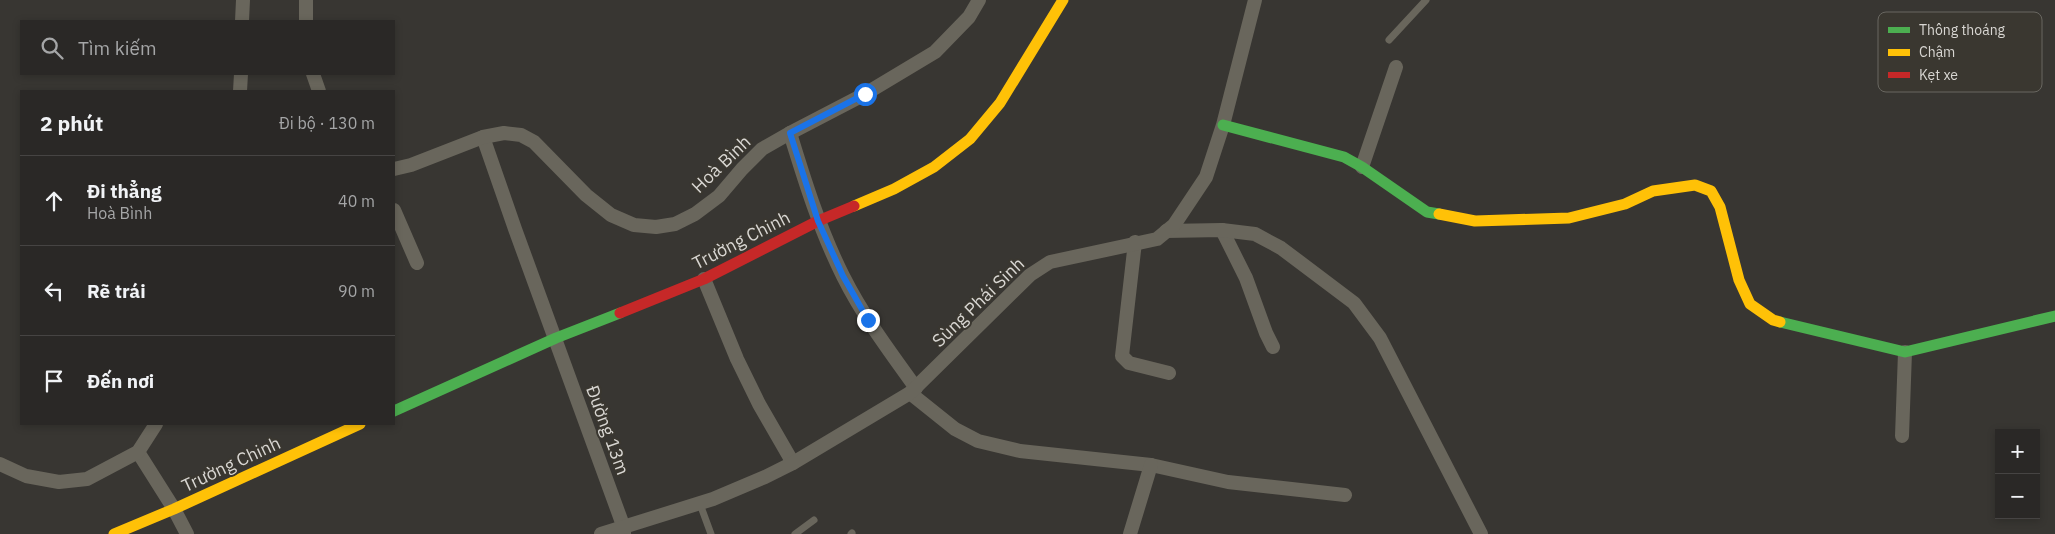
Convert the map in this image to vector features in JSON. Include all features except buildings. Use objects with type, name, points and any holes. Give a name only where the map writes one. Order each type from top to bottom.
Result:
[{"type":"street","points":[[242,0],[242,20]]},
{"type":"street","points":[[306,0],[306,20]]},
{"type":"street","name":"Hoà Bình","points":[[395,169],[411,165],[483,137],[504,133],[522,135],[534,142],[586,196],[611,215],[634,225],[656,227],[675,224],[695,214],[719,196],[742,169],[762,150],[790,133],[850,102],[935,52],[969,17],[979,0]]},
{"type":"street","name":"Trường Chinh","points":[[395,411],[556,338],[704,279],[818,221],[894,189],[934,167],[970,139],[1000,103],[1063,0]]},
{"type":"street","name":"Sùng Phái Sinh","points":[[601,534],[624,531],[700,504],[766,477],[793,463],[913,391],[1030,276],[1050,262],[1135,242],[1157,239],[1174,225],[1206,177],[1223,125],[1255,0]]},
{"type":"street","points":[[1362,166],[1396,68]]},
{"type":"street","points":[[240,90],[241,75]]},
{"type":"street","points":[[313,75],[319,90]]},
{"type":"street","points":[[1223,125],[1344,157],[1362,166],[1428,212],[1475,221],[1569,218],[1625,204],[1653,192],[1695,185],[1711,191],[1720,207],[1738,280],[1750,304],[1773,320],[1905,352],[2055,316]]},
{"type":"street","points":[[790,133],[818,221],[843,276],[868,320],[913,391],[955,429],[978,440],[1020,451],[1151,465],[1228,482],[1345,495]]},
{"type":"street","name":"Đường 13m","points":[[483,137],[624,531]]},
{"type":"street","points":[[395,212],[417,263]]},
{"type":"street","points":[[1222,230],[1246,278],[1273,348]]},
{"type":"street","points":[[1166,231],[1222,230],[1255,234],[1281,248],[1354,304],[1380,338],[1481,534]]},
{"type":"street","points":[[1135,242],[1122,356],[1129,363],[1169,373]]},
{"type":"street","points":[[704,279],[759,404],[793,463]]},
{"type":"street","points":[[1902,436],[1905,352]]},
{"type":"street","points":[[0,464],[26,476],[59,482],[87,479],[138,452],[155,425]]},
{"type":"street","name":"Trường Chinh","points":[[114,534],[174,510],[358,425]]},
{"type":"street","points":[[138,452],[187,534]]},
{"type":"street","points":[[1130,534],[1151,465]]},
{"type":"lane","points":[[1389,40],[1426,0]]},
{"type":"lane","points":[[700,504],[711,534]]},
{"type":"lane","points":[[795,534],[814,520]]},
{"type":"traffic: fast","points":[[1223,125],[1344,157],[1362,167],[1427,212],[1439,214]]},
{"type":"traffic: fast","points":[[395,411],[556,338],[620,313]]},
{"type":"traffic: fast","points":[[1780,322],[1905,352],[2055,316]]},
{"type":"traffic: slow","points":[[854,206],[894,189],[934,167],[970,139],[1000,103],[1063,0]]},
{"type":"traffic: slow","points":[[1439,214],[1475,221],[1569,218],[1625,204],[1653,191],[1695,185],[1711,191],[1720,207],[1739,280],[1750,304],[1773,320],[1780,322]]},
{"type":"traffic: slow","points":[[114,534],[174,509],[358,425]]},
{"type":"traffic: jam","points":[[620,313],[704,279],[818,221],[854,206]]},
{"type":"route","points":[[865,94],[790,133],[818,221],[843,276],[868,320]]}]
